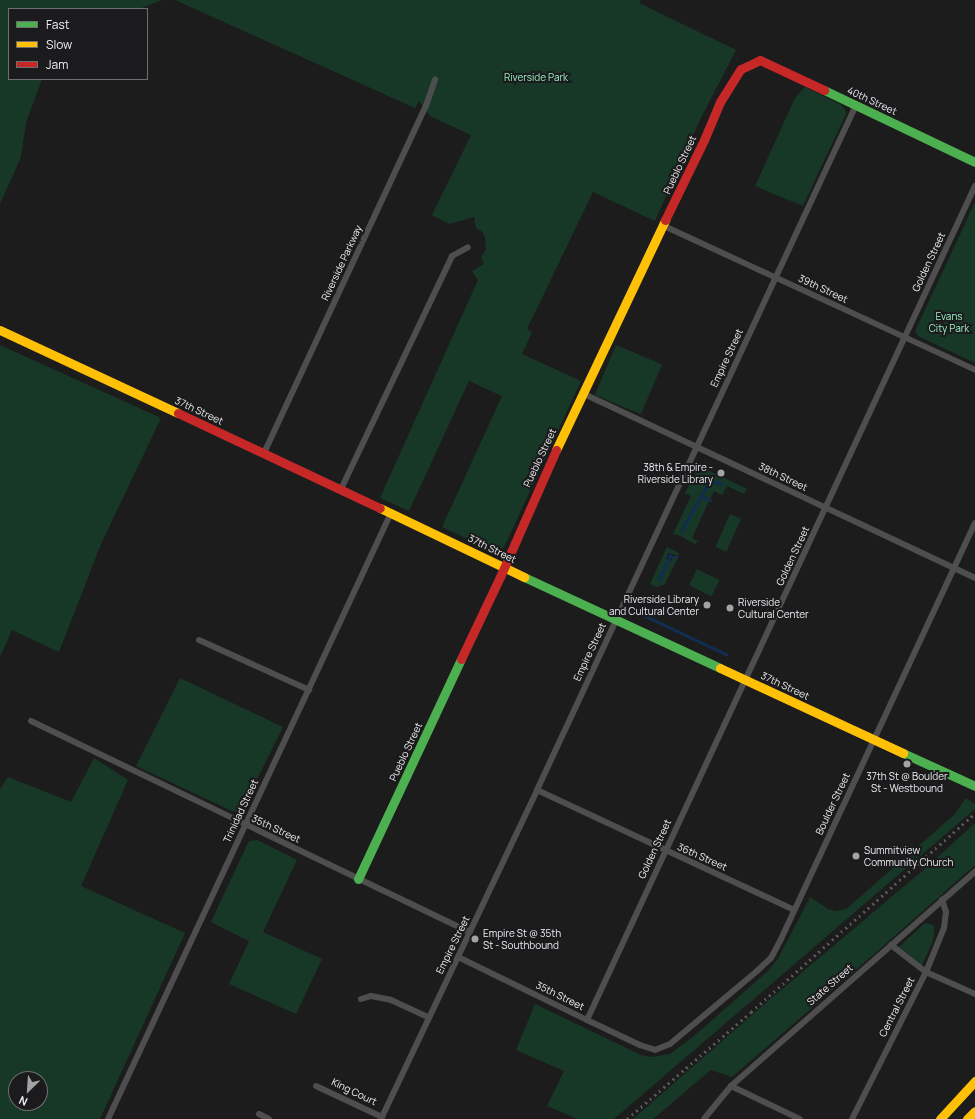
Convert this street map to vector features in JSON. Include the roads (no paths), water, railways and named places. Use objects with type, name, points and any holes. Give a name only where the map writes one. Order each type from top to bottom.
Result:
[{"type":"main road","name":"40th Street","points":[[760,60],[975,162]]},
{"type":"main road","name":"Pueblo Street","points":[[358,879],[504,567],[533,498],[582,393],[664,226],[720,102],[741,69],[760,60]]},
{"type":"main road","name":"37th Street","points":[[0,330],[975,786]]},
{"type":"main road","points":[[940,1119],[975,1081]]},
{"type":"main road","points":[[967,1119],[975,1111]]},
{"type":"street","name":"Riverside Parkway","points":[[264,453],[423,113],[435,80]]},
{"type":"street","name":"Empire Street","points":[[382,1118],[428,1017],[537,790],[856,105]]},
{"type":"street","name":"Golden Street","points":[[586,1020],[975,186]]},
{"type":"street","name":"39th Street","points":[[664,226],[975,370]]},
{"type":"street","points":[[341,489],[452,256],[468,247]]},
{"type":"street","name":"38th Street","points":[[582,393],[975,578]]},
{"type":"street","name":"Trinidad Street","points":[[108,1119],[391,513]]},
{"type":"street","name":"Boulder Street","points":[[656,1050],[670,1044],[771,958],[975,524]]},
{"type":"street","points":[[199,640],[309,690]]},
{"type":"street","name":"35th Street","points":[[31,721],[470,932]]},
{"type":"street","name":"36th Street","points":[[537,790],[794,910]]},
{"type":"street","name":"State Street","points":[[704,1119],[731,1086],[975,872]]},
{"type":"street","name":"Central Street","points":[[852,1119],[926,972],[944,928],[946,912],[942,900]]},
{"type":"street","points":[[891,945],[926,972],[975,994]]},
{"type":"street","name":"35th Street","points":[[458,956],[586,1020],[640,1045],[656,1050]]},
{"type":"street","points":[[361,999],[371,996],[391,1000],[428,1017]]},
{"type":"street","name":"King Court","points":[[316,1086],[382,1118]]},
{"type":"street","points":[[731,1086],[800,1119]]},
{"type":"street","points":[[259,1114],[269,1119]]},
{"type":"waterway","points":[[682,530],[708,484],[712,481],[722,484]]},
{"type":"waterway","points":[[702,496],[710,500]]},
{"type":"waterway","points":[[659,580],[670,555]]},
{"type":"waterway","points":[[669,557],[678,557]]},
{"type":"waterway","points":[[643,615],[726,654]]},
{"type":"railway","points":[[627,1119],[751,1012],[975,813]]},
{"type":"place","name":"38th & Empire - Riverside Library","points":[[721,473]]},
{"type":"place","name":"Riverside Library and Cultural Center","points":[[707,605]]},
{"type":"place","name":"Riverside Cultural Center","points":[[730,608]]},
{"type":"place","name":"37th St @ Boulder St - Westbound","points":[[907,764]]},
{"type":"place","name":"Summitview Community Church","points":[[856,856]]},
{"type":"place","name":"Empire St @ 35th St - Southbound","points":[[475,939]]},
{"type":"park label","name":"Riverside Park","points":[[536,78]]},
{"type":"park label","name":"Evans City Park","points":[[949,322]]}]
